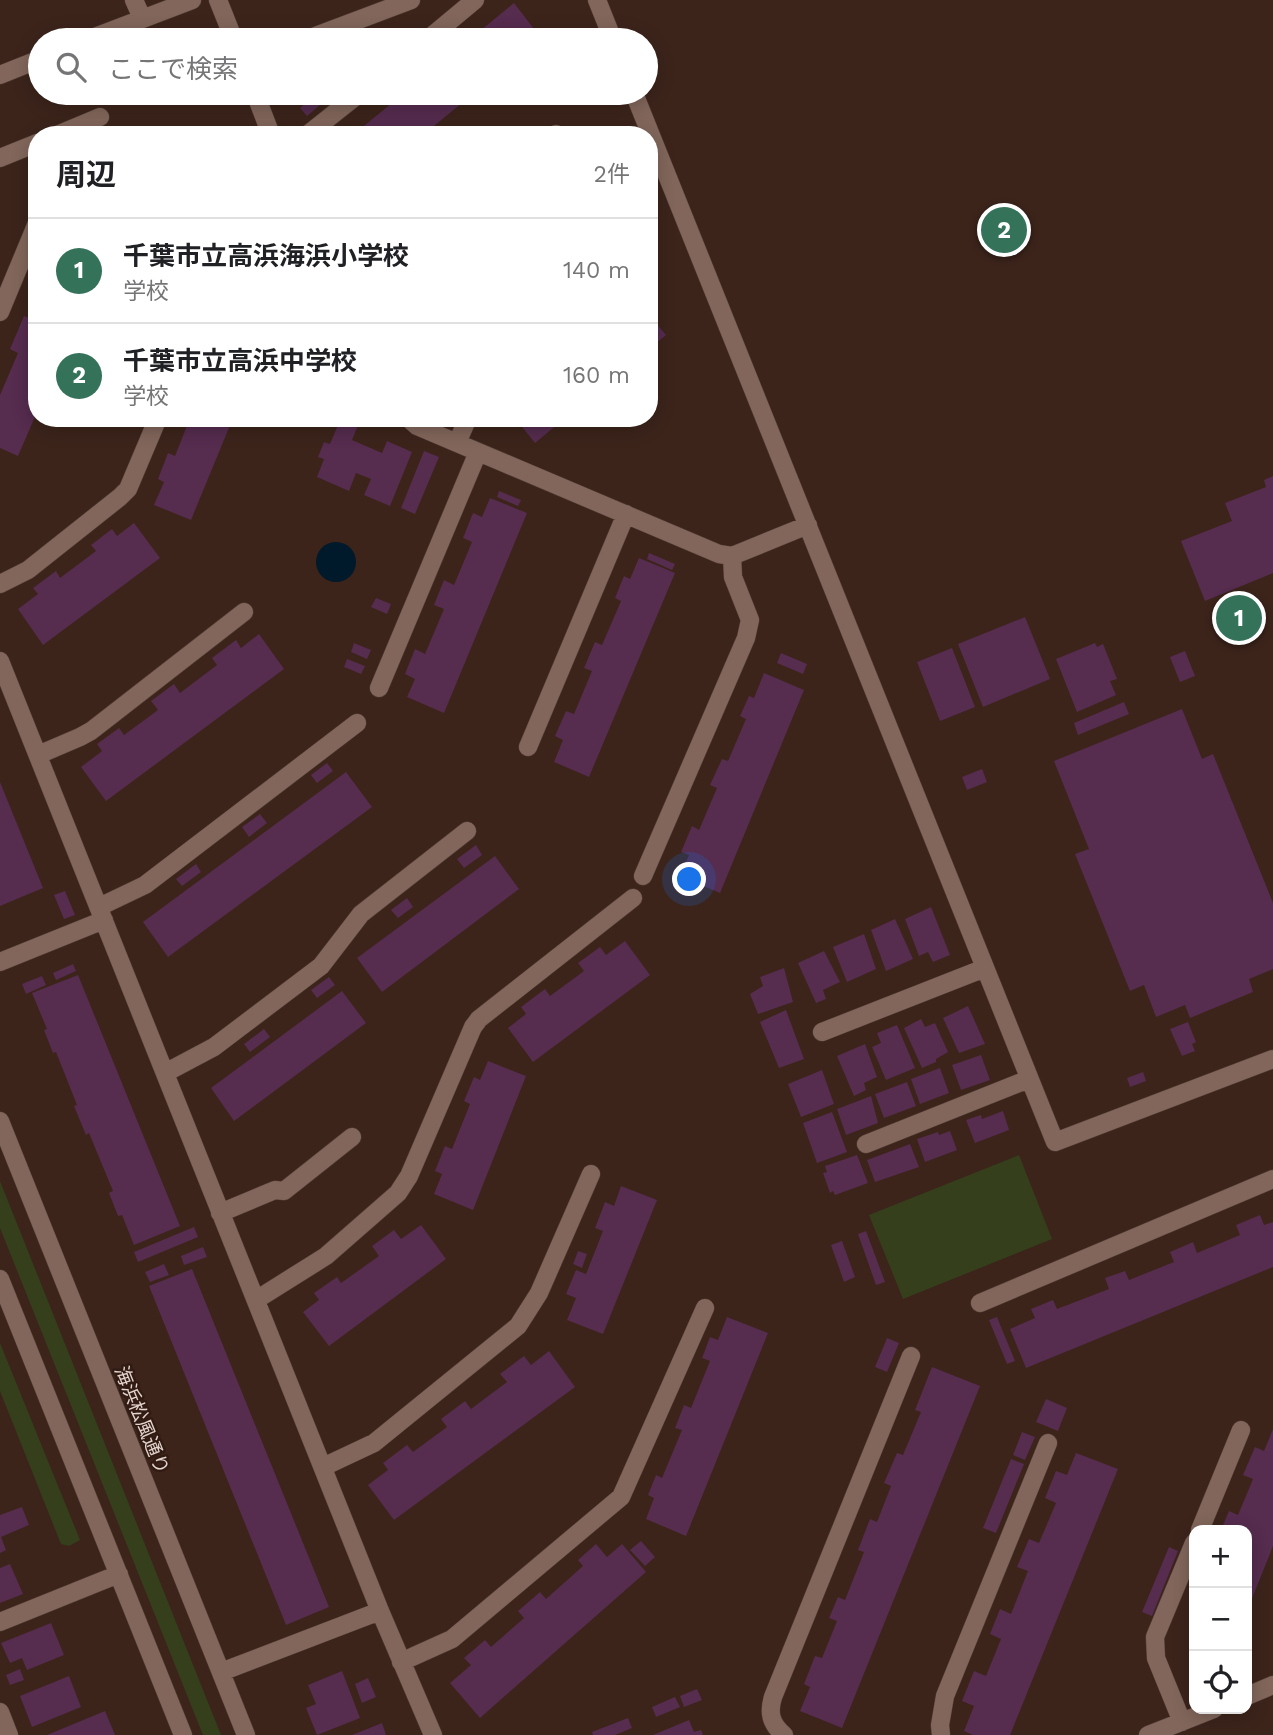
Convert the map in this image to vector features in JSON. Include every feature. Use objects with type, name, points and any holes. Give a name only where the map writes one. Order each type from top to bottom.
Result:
[{"type":"street","points":[[134,0],[142,18]]},
{"type":"street","points":[[117,28],[192,0]]},
{"type":"street","points":[[218,0],[229,28]]},
{"type":"street","points":[[337,28],[411,0]]},
{"type":"street","points":[[441,28],[475,0]]},
{"type":"street","points":[[597,0],[608,28]]},
{"type":"street","points":[[0,75],[28,64]]},
{"type":"street","points":[[259,105],[267,126]]},
{"type":"street","points":[[318,126],[345,105]]},
{"type":"street","points":[[639,105],[647,126]]},
{"type":"street","points":[[78,126],[100,117]]},
{"type":"street","points":[[0,158],[28,147]]},
{"type":"street","points":[[658,153],[1055,1142],[1273,1059]]},
{"type":"street","points":[[0,312],[28,245]]},
{"type":"street","points":[[0,584],[28,570],[128,489],[154,427]]},
{"type":"street","points":[[419,427],[719,554],[732,556],[808,525]]},
{"type":"street","points":[[457,443],[464,427]]},
{"type":"street","points":[[379,688],[478,452]]},
{"type":"street","points":[[528,747],[626,514]]},
{"type":"street","points":[[643,876],[746,638],[750,620],[733,577],[732,556]]},
{"type":"street","points":[[38,755],[90,731],[244,612]]},
{"type":"street","points":[[0,661],[380,1611],[433,1735]]},
{"type":"street","points":[[0,962],[101,914],[145,885],[357,723]]},
{"type":"street","points":[[165,1073],[214,1047],[321,966],[361,914],[467,831]]},
{"type":"street","points":[[256,1300],[326,1256],[398,1193],[410,1176],[473,1027],[479,1019],[633,898]]},
{"type":"street","points":[[822,1032],[985,968]]},
{"type":"street","points":[[866,1144],[1029,1079]]},
{"type":"street","name":"海浜松風通り","points":[[0,1121],[246,1735]]},
{"type":"street","points":[[220,1213],[275,1190],[284,1191],[352,1136]]},
{"type":"street","points":[[323,1467],[374,1443],[518,1326],[539,1293],[591,1174]]},
{"type":"street","points":[[980,1304],[1273,1179]]},
{"type":"street","points":[[0,1279],[183,1735]]},
{"type":"street","points":[[401,1662],[452,1639],[621,1497],[705,1308]]},
{"type":"street","points":[[784,1735],[771,1719],[773,1697],[911,1356]]},
{"type":"street","points":[[1202,1525],[1241,1430]]},
{"type":"street","points":[[941,1735],[945,1696],[1048,1443]]},
{"type":"street","points":[[1182,1722],[1156,1658],[1155,1637],[1189,1555]]},
{"type":"street","points":[[0,1622],[119,1574]]},
{"type":"street","points":[[221,1672],[380,1611]]},
{"type":"street","points":[[1252,1694],[1273,1685]]},
{"type":"street","points":[[0,1712],[9,1735]]},
{"type":"street","points":[[1147,1735],[1202,1714]]},
{"type":"green space","points":[[1019,1155],[1052,1239],[903,1299],[869,1215]]},
{"type":"green space","points":[[0,1181],[221,1735],[203,1735],[0,1228]]},
{"type":"green space","points":[[0,1343],[80,1540],[69,1546],[61,1544],[0,1391]]},
{"type":"water","points":[[336,542],[344,543],[350,548],[355,554],[355,570],[350,576],[344,581],[336,582],[328,581],[322,576],[317,570],[316,562],[317,554],[322,548],[328,543]]},
{"type":"building","points":[[514,3],[533,28],[484,28]]},
{"type":"building","points":[[304,105],[320,105],[307,116],[300,108]]},
{"type":"building","points":[[389,105],[459,105],[434,126],[364,126]]},
{"type":"building","points":[[24,316],[28,318],[28,427],[31,427],[18,456],[0,448],[0,395],[18,353],[10,349]]},
{"type":"building","points":[[658,326],[666,335],[658,342]]},
{"type":"building","points":[[186,427],[229,427],[191,520],[154,505],[164,482],[158,479],[168,453],[175,456]]},
{"type":"building","points":[[337,427],[357,427],[352,440],[382,453],[387,441],[412,452],[390,506],[364,495],[371,479],[356,473],[349,491],[317,477],[324,459],[318,457],[324,442],[330,444]]},
{"type":"building","points":[[522,427],[554,427],[535,443]]},
{"type":"building","points":[[424,451],[439,457],[415,514],[401,508]]},
{"type":"building","points":[[1273,476],[1273,573],[1205,601],[1181,541],[1232,521],[1225,503],[1266,487],[1264,480]]},
{"type":"building","points":[[499,491],[521,500],[518,506],[497,497]]},
{"type":"building","points":[[490,498],[527,513],[444,713],[407,697],[415,679],[405,674],[415,649],[425,654],[444,609],[434,605],[444,580],[454,585],[472,542],[463,538],[473,513],[482,517]]},
{"type":"building","points":[[134,523],[160,558],[43,645],[18,609],[38,594],[33,588],[56,571],[60,578],[96,551],[91,545],[112,529],[117,536]]},
{"type":"building","points":[[649,553],[675,564],[672,570],[647,559]]},
{"type":"building","points":[[639,558],[675,573],[589,777],[554,762],[563,740],[555,736],[566,711],[574,714],[592,671],[584,668],[595,642],[602,645],[621,601],[615,598],[624,576],[630,579]]},
{"type":"building","points":[[376,598],[391,604],[387,614],[371,607]]},
{"type":"building","points":[[1025,617],[1050,679],[983,707],[958,644]]},
{"type":"building","points":[[259,634],[284,669],[106,801],[81,767],[102,751],[97,744],[119,728],[124,735],[158,710],[151,701],[174,684],[180,693],[217,665],[212,658],[236,640],[241,648]]},
{"type":"building","points":[[354,643],[371,650],[367,659],[351,652]]},
{"type":"building","points":[[1095,643],[1097,647],[1103,644],[1117,679],[1110,681],[1116,695],[1077,712],[1056,659]]},
{"type":"building","points":[[952,648],[975,707],[940,721],[917,662]]},
{"type":"building","points":[[1185,651],[1195,676],[1180,682],[1170,657]]},
{"type":"building","points":[[781,653],[807,664],[803,674],[777,663]]},
{"type":"building","points":[[347,659],[365,666],[361,674],[344,667]]},
{"type":"building","points":[[764,673],[804,690],[720,893],[680,876],[689,855],[681,852],[692,826],[699,830],[717,788],[710,785],[722,759],[728,761],[746,719],[740,716],[749,696],[754,698]]},
{"type":"building","points":[[1124,702],[1129,714],[1078,735],[1074,723]]},
{"type":"building","points":[[1182,709],[1202,759],[1213,754],[1273,903],[1273,969],[1249,979],[1253,992],[1190,1018],[1185,1005],[1156,1017],[1144,985],[1130,991],[1075,854],[1089,849],[1054,761]]},
{"type":"building","points":[[327,763],[333,771],[317,783],[311,775]]},
{"type":"building","points":[[982,769],[987,782],[967,790],[962,777]]},
{"type":"building","points":[[346,772],[372,807],[168,957],[143,922]]},
{"type":"building","points":[[0,782],[43,888],[0,906]]},
{"type":"building","points":[[260,814],[267,823],[249,837],[242,827]]},
{"type":"building","points":[[476,845],[482,855],[464,868],[457,859]]},
{"type":"building","points":[[495,856],[519,889],[382,992],[357,958]]},
{"type":"building","points":[[196,864],[201,872],[182,886],[176,879]]},
{"type":"building","points":[[65,891],[75,915],[64,919],[54,895]]},
{"type":"building","points":[[407,898],[413,907],[398,918],[391,910]]},
{"type":"building","points":[[931,907],[950,955],[933,962],[928,952],[919,956],[905,919]]},
{"type":"building","points":[[895,919],[913,959],[886,971],[871,930]]},
{"type":"building","points":[[864,934],[876,969],[847,982],[833,947]]},
{"type":"building","points":[[625,941],[650,975],[533,1062],[508,1028],[526,1014],[521,1007],[545,989],[550,996],[584,971],[578,963],[600,947],[606,955]]},
{"type":"building","points":[[824,951],[840,982],[823,990],[826,999],[816,1003],[798,963]]},
{"type":"building","points":[[73,964],[76,971],[56,980],[53,973]]},
{"type":"building","points":[[784,968],[793,1002],[758,1014],[750,994],[763,986],[760,977]]},
{"type":"building","points":[[78,975],[180,1226],[134,1245],[122,1215],[118,1216],[109,1193],[113,1191],[89,1133],[86,1135],[74,1106],[77,1105],[56,1052],[53,1053],[44,1030],[47,1029],[32,993]]},
{"type":"building","points":[[42,976],[46,985],[26,994],[22,984]]},
{"type":"building","points":[[329,977],[335,985],[317,998],[311,990]]},
{"type":"building","points":[[342,991],[366,1023],[234,1121],[211,1088]]},
{"type":"building","points":[[968,1006],[985,1044],[959,1053],[943,1018]]},
{"type":"building","points":[[786,1010],[804,1059],[779,1068],[760,1022]]},
{"type":"building","points":[[921,1019],[925,1027],[935,1023],[948,1052],[936,1059],[936,1062],[922,1068],[904,1028]]},
{"type":"building","points":[[1188,1022],[1196,1042],[1192,1044],[1195,1051],[1182,1056],[1170,1029]]},
{"type":"building","points":[[897,1025],[915,1068],[886,1080],[872,1047],[881,1043],[877,1033]]},
{"type":"building","points":[[264,1029],[270,1037],[250,1052],[244,1044]]},
{"type":"building","points":[[865,1044],[877,1077],[864,1083],[866,1090],[854,1096],[837,1056]]},
{"type":"building","points":[[981,1055],[990,1080],[961,1090],[952,1065]]},
{"type":"building","points":[[488,1061],[526,1076],[473,1210],[434,1194],[442,1174],[435,1171],[445,1146],[452,1149],[470,1104],[464,1101],[474,1077],[480,1080]]},
{"type":"building","points":[[940,1068],[949,1093],[920,1104],[911,1079]]},
{"type":"building","points":[[822,1070],[834,1104],[801,1117],[788,1084]]},
{"type":"building","points":[[1143,1072],[1146,1081],[1130,1087],[1127,1078]]},
{"type":"building","points":[[907,1082],[916,1106],[884,1118],[875,1094]]},
{"type":"building","points":[[871,1096],[878,1123],[846,1135],[837,1109]]},
{"type":"building","points":[[1003,1111],[1009,1130],[975,1143],[966,1120],[981,1115],[982,1119]]},
{"type":"building","points":[[832,1112],[847,1152],[817,1163],[803,1123]]},
{"type":"building","points":[[950,1131],[957,1150],[925,1162],[917,1139]]},
{"type":"building","points":[[910,1144],[919,1167],[875,1182],[867,1160]]},
{"type":"building","points":[[857,1155],[868,1183],[835,1195],[833,1191],[830,1193],[823,1173],[827,1172],[825,1166]]},
{"type":"building","points":[[621,1186],[657,1200],[603,1334],[567,1320],[576,1298],[566,1294],[576,1270],[586,1274],[603,1231],[595,1228],[605,1202],[614,1206]]},
{"type":"building","points":[[1260,1215],[1264,1225],[1273,1222],[1273,1267],[1026,1368],[1010,1329],[1035,1318],[1031,1309],[1053,1300],[1057,1309],[1109,1289],[1105,1278],[1125,1271],[1129,1280],[1174,1262],[1170,1252],[1193,1242],[1197,1253],[1240,1235],[1236,1225]]},
{"type":"building","points":[[421,1225],[446,1259],[329,1346],[303,1312],[319,1300],[314,1293],[337,1277],[341,1283],[379,1256],[372,1246],[394,1230],[401,1239]]},
{"type":"building","points":[[194,1227],[198,1237],[138,1262],[134,1252]]},
{"type":"building","points":[[866,1231],[885,1282],[876,1285],[858,1234]]},
{"type":"building","points":[[842,1241],[855,1277],[844,1282],[831,1245]]},
{"type":"building","points":[[203,1247],[207,1257],[184,1265],[181,1256]]},
{"type":"building","points":[[578,1251],[587,1254],[582,1268],[573,1264]]},
{"type":"building","points":[[164,1264],[169,1275],[150,1282],[145,1272]]},
{"type":"building","points":[[192,1269],[329,1607],[286,1625],[149,1286]]},
{"type":"building","points":[[727,1317],[768,1333],[686,1536],[646,1519],[654,1498],[648,1495],[656,1475],[662,1478],[682,1430],[675,1428],[684,1405],[691,1408],[710,1361],[702,1358],[710,1337],[718,1340]]},
{"type":"building","points":[[997,1317],[1015,1361],[1007,1364],[989,1320]]},
{"type":"building","points":[[887,1338],[899,1343],[887,1372],[875,1367]]},
{"type":"building","points":[[549,1351],[575,1387],[394,1520],[368,1485],[388,1470],[383,1463],[407,1445],[413,1452],[447,1427],[441,1419],[465,1401],[471,1409],[507,1382],[500,1374],[524,1356],[531,1365]]},
{"type":"building","points":[[932,1367],[980,1386],[842,1728],[800,1711],[810,1687],[804,1684],[815,1656],[822,1658],[837,1621],[829,1618],[838,1597],[845,1600],[864,1552],[858,1550],[870,1519],[877,1522],[891,1486],[884,1483],[897,1453],[903,1455],[921,1412],[915,1410]]},
{"type":"building","points":[[1046,1399],[1067,1408],[1058,1431],[1036,1422]]},
{"type":"building","points":[[1273,1429],[1273,1546],[1252,1598],[1252,1525],[1223,1525],[1229,1511],[1238,1515],[1253,1479],[1243,1475],[1255,1447],[1264,1451]]},
{"type":"building","points":[[1022,1432],[1035,1437],[1025,1460],[1013,1455]]},
{"type":"building","points":[[1076,1453],[1118,1469],[1010,1735],[973,1735],[964,1731],[974,1706],[962,1701],[974,1671],[986,1676],[1001,1639],[990,1634],[1000,1609],[1011,1614],[1028,1571],[1017,1567],[1029,1539],[1039,1543],[1056,1503],[1045,1498],[1056,1471],[1067,1475]]},
{"type":"building","points":[[1011,1459],[1024,1464],[996,1533],[983,1528]]},
{"type":"building","points":[[22,1507],[29,1525],[1,1537],[6,1550],[0,1553],[0,1515]]},
{"type":"building","points":[[641,1541],[655,1557],[645,1566],[630,1550]]},
{"type":"building","points":[[596,1544],[607,1557],[622,1544],[646,1572],[480,1718],[450,1683],[471,1665],[464,1658],[485,1640],[491,1647],[524,1618],[518,1611],[540,1592],[546,1599],[583,1566],[578,1560]]},
{"type":"building","points":[[1169,1547],[1178,1551],[1152,1616],[1142,1612]]},
{"type":"building","points":[[10,1564],[23,1594],[0,1603],[0,1568]]},
{"type":"building","points":[[51,1623],[64,1655],[27,1670],[22,1658],[10,1663],[1,1643]]},
{"type":"building","points":[[20,1669],[24,1680],[10,1685],[6,1675]]},
{"type":"building","points":[[342,1671],[360,1718],[317,1735],[306,1708],[316,1704],[308,1685]]},
{"type":"building","points":[[69,1676],[81,1707],[32,1727],[20,1696]]},
{"type":"building","points":[[368,1678],[376,1697],[362,1703],[355,1684]]},
{"type":"building","points":[[697,1689],[702,1700],[684,1707],[680,1696]]},
{"type":"building","points":[[675,1697],[680,1707],[656,1717],[652,1707]]},
{"type":"building","points":[[105,1711],[115,1735],[47,1735]]},
{"type":"building","points":[[628,1718],[632,1728],[615,1735],[593,1735],[592,1732]]},
{"type":"building","points":[[689,1720],[694,1732],[701,1730],[703,1735],[653,1735]]},
{"type":"building","points":[[382,1723],[386,1735],[352,1735]]},
{"type":"place","name":"千葉市立高浜中学校","points":[[1004,230]]},
{"type":"place","name":"千葉市立高浜海浜小学校","points":[[1239,618]]}]
